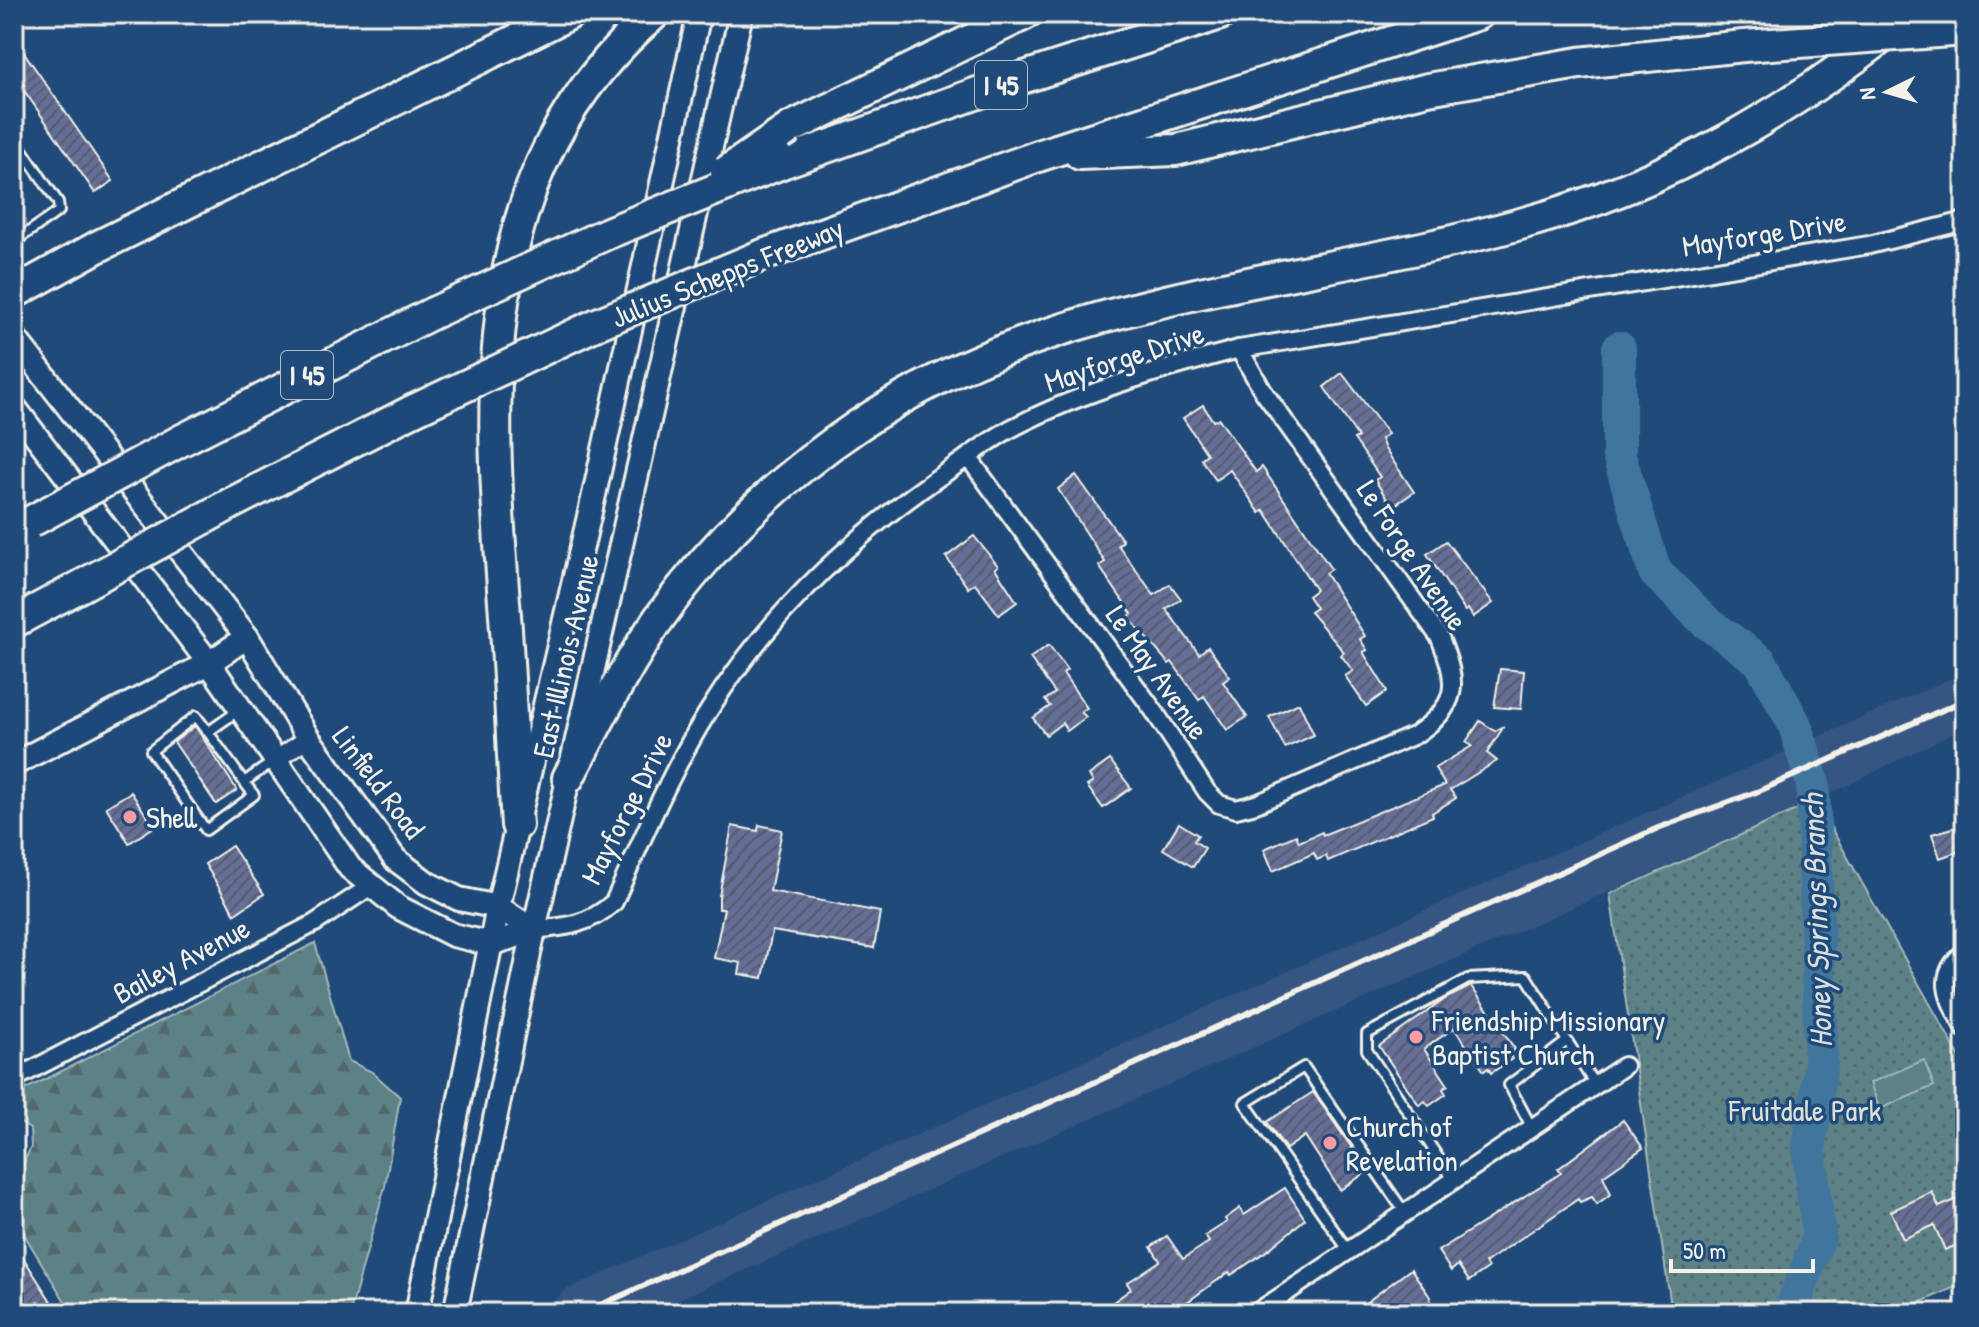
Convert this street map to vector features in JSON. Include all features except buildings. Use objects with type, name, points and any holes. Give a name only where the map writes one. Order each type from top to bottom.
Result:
[{"type":"highway","points":[[14,293],[152,219],[569,14]]},
{"type":"highway","points":[[517,825],[494,463],[498,332],[508,258],[523,207],[566,113],[622,41],[654,14]]},
{"type":"highway","points":[[676,205],[790,128],[1025,14]]},
{"type":"highway","name":"I 45","points":[[22,527],[182,440],[433,313],[676,205],[784,162],[976,93],[1220,14]]},
{"type":"highway","name":"Julius Schepps Freeway","points":[[14,622],[232,503],[412,411],[597,324],[763,255],[1041,155],[1478,14]]},
{"type":"highway","points":[[568,778],[623,675],[660,617],[700,566],[800,468],[857,426],[912,392],[1026,341],[1108,315],[1452,240],[1589,203],[1726,143],[1827,80],[1912,14]]},
{"type":"highway","points":[[1041,155],[1176,150],[1428,89],[1579,63],[1744,46],[1965,30]]},
{"type":"main road","name":"East Illinois Avenue","points":[[417,1313],[498,907],[699,14]]},
{"type":"main road","name":"East Illinois Avenue","points":[[455,1313],[534,930],[741,14]]},
{"type":"main road","name":"Linfield Road","points":[[14,337],[247,637],[308,738],[395,859],[427,883],[459,899],[498,907],[534,930]]},
{"type":"main road","points":[[14,407],[209,663],[350,868],[398,907],[453,935],[491,944],[534,930]]},
{"type":"main road","points":[[14,764],[209,663],[247,637]]},
{"type":"street","name":"Mayforge Drive","points":[[534,930],[577,926],[599,915],[614,902],[675,769],[709,710],[802,591],[865,531],[1013,427],[1055,408],[1167,369],[1239,349],[1869,245],[1965,221]]},
{"type":"street","name":"Le Forge Avenue","points":[[1239,349],[1263,391],[1440,638],[1451,665],[1454,685],[1448,704],[1433,722],[1415,735],[1352,763]]},
{"type":"street","name":"Le May Avenue","points":[[968,457],[1219,804],[1236,809],[1256,804],[1352,763]]},
{"type":"street","points":[[274,761],[308,738]]},
{"type":"street","name":"Bailey Avenue","points":[[14,1079],[315,923],[371,886]]},
{"type":"street","points":[[1965,952],[1950,963],[1947,977],[1948,998],[1965,1029]]},
{"type":"street","points":[[1256,1313],[1452,1178],[1624,1066]]},
{"type":"lane","points":[[14,138],[58,202],[59,211],[14,242]]},
{"type":"lane","points":[[208,732],[240,709]]},
{"type":"lane","points":[[196,716],[208,732],[254,795],[206,830],[151,751],[196,716]]},
{"type":"lane","points":[[244,782],[274,761]]},
{"type":"lane","points":[[1452,1178],[1367,1050],[1367,1034],[1468,979],[1526,976],[1595,1085]]},
{"type":"lane","points":[[1531,1126],[1509,1085],[1567,1041]]},
{"type":"lane","points":[[1348,1250],[1245,1103],[1304,1067],[1405,1213]]},
{"type":"shaded area","points":[[1965,672],[1965,727],[1816,801],[648,1313],[545,1313],[565,1290]]},
{"type":"green space","name":"Fruitdale Park","points":[[1816,801],[1965,1066],[1965,1283],[1895,1313],[1672,1313],[1610,894]]},
{"type":"green space","points":[[315,943],[349,1061],[372,1072],[400,1097],[385,1186],[350,1313],[72,1313],[14,1218],[14,1183],[31,1147],[30,1129],[14,1119],[14,1095]]},
{"type":"green space","points":[[1924,1060],[1934,1086],[1880,1109],[1870,1083]]},
{"type":"waterway","name":"Honey Springs Branch","points":[[1619,348],[1619,456],[1655,572],[1706,622],[1760,661],[1795,725],[1813,784],[1821,1062],[1809,1149],[1819,1237],[1790,1313]]},
{"type":"railway","points":[[583,1313],[1658,828],[1759,791],[1965,700]]},
{"type":"place","name":"Shell","points":[[130,817]]},
{"type":"place","name":"Friendship Missionary Baptist Church","points":[[1416,1037]]},
{"type":"place","name":"Church of Revelation","points":[[1330,1143]]}]
